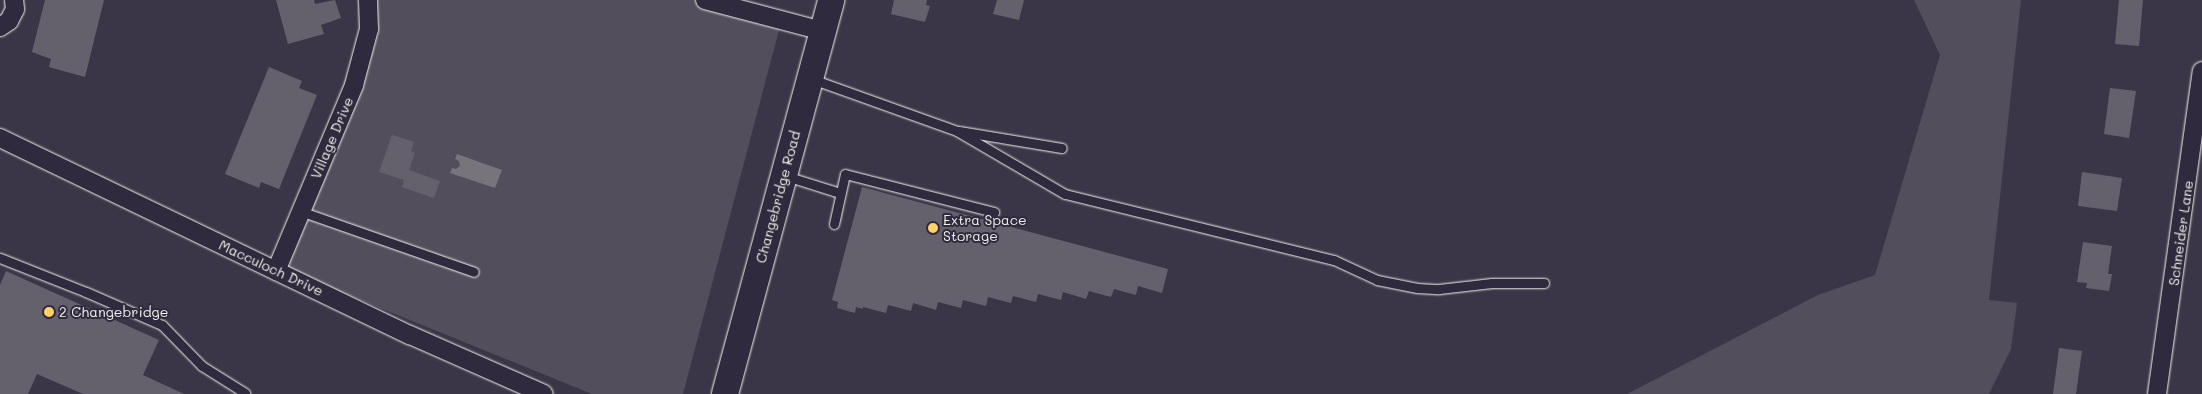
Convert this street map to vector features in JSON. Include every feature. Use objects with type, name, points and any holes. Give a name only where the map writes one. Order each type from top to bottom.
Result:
[{"type":"main road","name":"Changebridge Road","points":[[726,394],[831,0]]},
{"type":"street","points":[[0,27],[9,21],[15,9],[14,0]]},
{"type":"street","name":"Village Drive","points":[[276,271],[354,85],[369,29],[368,0]]},
{"type":"street","points":[[705,0],[822,31]]},
{"type":"street","name":"Schneider Lane","points":[[2157,394],[2202,71]]},
{"type":"street","name":"Macculoch Drive","points":[[0,138],[445,351],[544,394]]},
{"type":"lane","points":[[809,78],[957,131],[1065,194],[1334,260],[1377,280],[1417,288],[1439,289],[1492,283],[1544,282]]},
{"type":"lane","points":[[957,131],[981,133],[1062,148]]},
{"type":"lane","points":[[834,224],[845,174],[994,212]]},
{"type":"lane","points":[[784,176],[840,192]]},
{"type":"lane","points":[[300,211],[474,272]]},
{"type":"lane","points":[[0,258],[162,325],[202,366],[246,394]]},
{"type":"shaded area","points":[[363,0],[719,0],[783,15],[683,394],[592,394],[277,266],[364,28]]},
{"type":"shaded area","points":[[1914,0],[2021,0],[1989,300],[2017,303],[2011,349],[1989,394],[1627,394],[1818,295],[1875,275],[1940,55]]},
{"type":"shaded area","points":[[457,154],[502,170],[495,188],[450,173],[452,168],[456,169],[460,166],[459,161],[455,159]]},
{"type":"building","points":[[45,0],[104,0],[85,77],[49,67],[51,59],[32,52]]},
{"type":"building","points":[[276,0],[314,0],[315,4],[335,0],[341,18],[321,25],[324,34],[288,44]]},
{"type":"building","points":[[894,0],[927,0],[926,5],[930,6],[925,22],[891,14]]},
{"type":"building","points":[[997,0],[1024,0],[1019,20],[993,14]]},
{"type":"building","points":[[2119,0],[2143,0],[2139,46],[2115,44]]},
{"type":"building","points":[[269,67],[302,81],[299,88],[317,95],[279,189],[261,182],[259,188],[225,174]]},
{"type":"building","points":[[2110,88],[2136,91],[2129,138],[2104,134]]},
{"type":"building","points":[[392,135],[414,142],[411,151],[415,153],[409,170],[440,181],[434,198],[402,187],[404,180],[379,172]]},
{"type":"building","points":[[2082,172],[2122,178],[2117,211],[2078,206]]},
{"type":"building","name":"Extra Space Storage","points":[[862,187],[1168,269],[1162,293],[1138,286],[1136,295],[1114,289],[1111,297],[1089,291],[1086,299],[1063,292],[1061,300],[1038,294],[1036,302],[1013,296],[1011,303],[988,297],[986,306],[963,300],[961,308],[938,302],[936,310],[913,303],[911,311],[888,305],[886,313],[863,307],[863,309],[856,307],[855,313],[837,308],[838,302],[832,300]]},
{"type":"building","points":[[2083,242],[2112,246],[2108,274],[2112,274],[2109,291],[2086,288],[2087,283],[2077,282]]},
{"type":"building","name":"2 Changebridge","points":[[6,271],[159,340],[143,375],[184,394],[83,394],[37,374],[28,394],[0,394],[0,285]]},
{"type":"building","points":[[2059,348],[2082,351],[2076,394],[2053,394]]},
{"type":"place","name":"Extra Space Storage","points":[[933,228]]},
{"type":"place","name":"2 Changebridge","points":[[49,312]]}]
